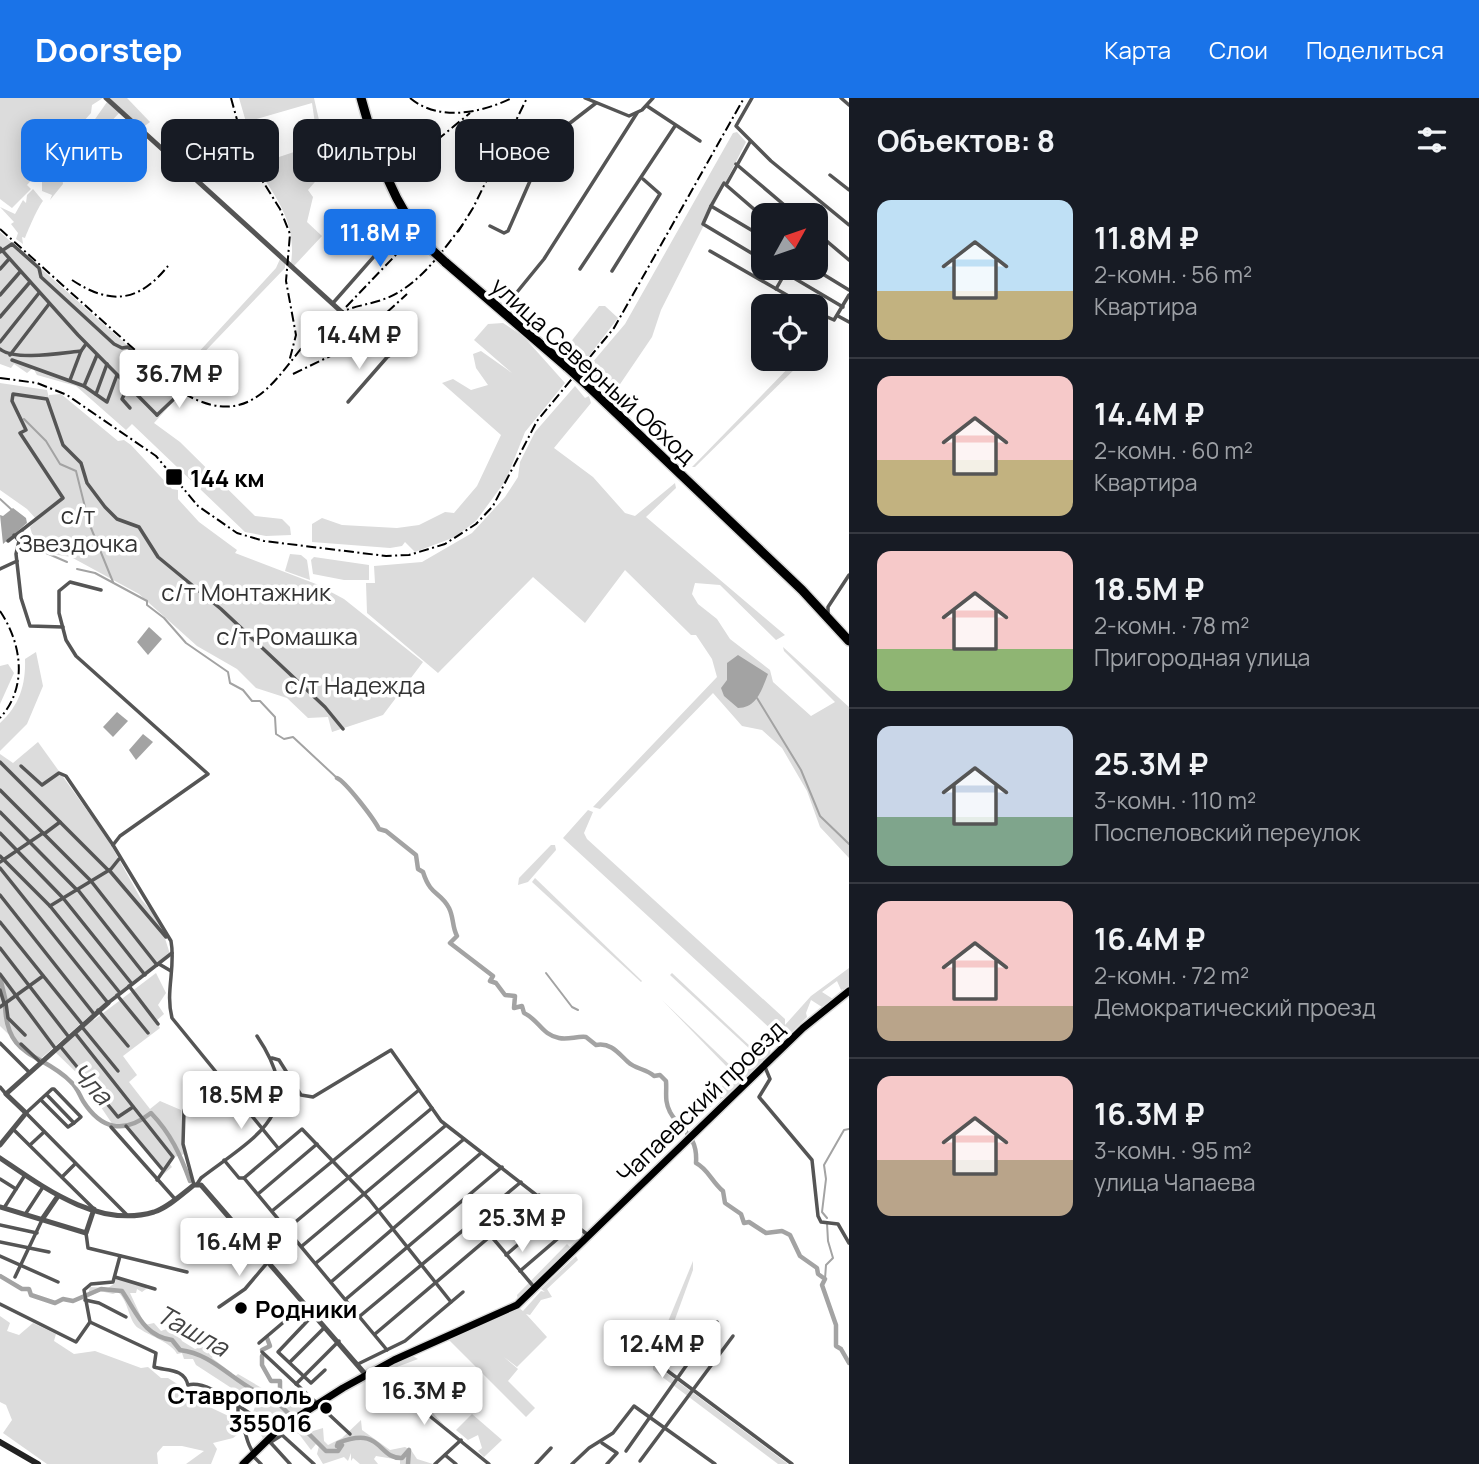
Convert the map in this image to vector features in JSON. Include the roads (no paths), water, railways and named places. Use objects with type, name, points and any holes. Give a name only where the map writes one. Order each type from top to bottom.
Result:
[{"type":"highway","name":"улица Северный Обход","points":[[361,98],[381,169],[407,219],[432,250],[568,367],[808,596],[849,641]]},
{"type":"main road","name":"Чапаевский проезд","points":[[243,1464],[295,1418],[317,1404],[385,1365],[503,1314],[536,1289],[685,1141],[755,1074],[766,1068],[770,1059],[849,990]]},
{"type":"main road","points":[[0,1442],[37,1464]]},
{"type":"street","points":[[106,98],[389,355],[348,402]]},
{"type":"street","points":[[585,98],[625,116],[637,113],[653,98]]},
{"type":"street","points":[[752,98],[735,123],[750,141],[849,225]]},
{"type":"street","points":[[841,98],[849,105]]},
{"type":"street","points":[[490,226],[504,233],[508,231],[548,140],[596,103]]},
{"type":"street","points":[[647,106],[666,116],[675,126],[700,141]]},
{"type":"street","points":[[513,297],[544,259],[637,113]]},
{"type":"street","points":[[580,269],[643,178],[675,126]]},
{"type":"street","points":[[750,141],[711,206],[704,224],[751,253]]},
{"type":"street","points":[[736,164],[782,203]]},
{"type":"street","points":[[830,175],[849,190]]},
{"type":"street","points":[[612,271],[660,194],[643,178]]},
{"type":"street","points":[[726,183],[751,206]]},
{"type":"street","points":[[711,206],[751,230]]},
{"type":"street","points":[[333,303],[407,219]]},
{"type":"street","points":[[828,242],[849,260]]},
{"type":"street","points":[[10,244],[39,268],[41,278],[110,341],[119,348],[128,347],[177,391],[176,397],[158,416],[86,344],[9,259],[1,250],[10,244]]},
{"type":"street","points":[[710,251],[785,294]]},
{"type":"street","points":[[0,269],[9,259]]},
{"type":"street","points":[[0,295],[20,272]]},
{"type":"street","points":[[828,278],[849,293],[838,316],[834,320],[828,317]]},
{"type":"street","points":[[776,289],[781,280]]},
{"type":"street","points":[[797,280],[843,307]]},
{"type":"street","points":[[0,317],[30,282]]},
{"type":"street","points":[[0,342],[39,293]]},
{"type":"street","points":[[11,357],[49,304]]},
{"type":"street","points":[[838,316],[849,322]]},
{"type":"street","points":[[70,380],[86,344]]},
{"type":"street","points":[[0,349],[11,357],[84,386],[107,402],[117,375]]},
{"type":"street","points":[[11,357],[81,351]]},
{"type":"street","points":[[84,386],[97,355]]},
{"type":"street","points":[[96,394],[107,364]]},
{"type":"street","points":[[128,387],[122,400],[130,408]]},
{"type":"street","points":[[8,541],[63,498],[20,433],[26,430],[12,401],[13,394],[37,396],[47,399],[63,444],[81,463],[87,482],[105,507],[117,519],[139,527],[158,557],[221,608],[325,707],[344,729]]},
{"type":"street","points":[[14,535],[19,541],[17,561],[21,598],[30,626],[63,627]]},
{"type":"street","points":[[0,569],[17,561]]},
{"type":"street","points":[[837,627],[827,612],[849,575]]},
{"type":"street","points":[[101,590],[72,582],[61,588],[57,603],[66,640],[76,656],[208,774],[120,836],[113,845]]},
{"type":"street","points":[[808,596],[822,607],[830,604]]},
{"type":"street","points":[[0,762],[108,870],[159,926],[173,953]]},
{"type":"street","points":[[21,766],[42,785],[59,773],[66,776],[113,845],[144,900],[160,920],[173,953],[168,999],[172,1018],[278,1148]]},
{"type":"street","points":[[0,790],[91,881],[158,965],[171,971]]},
{"type":"street","points":[[0,812],[77,890],[145,975]]},
{"type":"street","points":[[60,822],[19,851],[1,859],[50,906],[148,1033]]},
{"type":"street","points":[[0,833],[63,898],[158,1024]]},
{"type":"street","points":[[50,906],[108,870],[120,858]]},
{"type":"street","points":[[0,868],[107,1003]]},
{"type":"street","points":[[0,895],[96,1012],[128,1046]]},
{"type":"street","points":[[0,922],[118,1072]]},
{"type":"street","points":[[0,948],[173,1157],[162,1169],[157,1180]]},
{"type":"street","points":[[6,1094],[38,1062],[96,1012],[173,953]]},
{"type":"street","points":[[0,974],[118,1117],[132,1107]]},
{"type":"street","points":[[3,1004],[43,976]]},
{"type":"street","points":[[0,990],[8,1018],[25,1035]]},
{"type":"street","points":[[0,1157],[58,1196],[94,1209],[128,1216],[153,1212],[196,1185],[271,1120],[279,1095],[273,1060],[257,1036]]},
{"type":"street","points":[[0,1043],[29,1072]]},
{"type":"street","points":[[21,1044],[38,1062]]},
{"type":"street","points":[[273,1060],[279,1060],[301,1095],[313,1097],[391,1050],[446,1125],[576,1223],[590,1237]]},
{"type":"street","points":[[766,1068],[770,1079],[759,1097],[812,1160],[818,1216],[823,1222],[829,1220],[838,1224],[849,1243]]},
{"type":"street","points":[[0,1087],[128,1216]]},
{"type":"street","points":[[0,1145],[26,1113],[47,1094],[54,1089],[81,1117],[68,1127],[41,1100]]},
{"type":"street","points":[[272,1211],[419,1090]]},
{"type":"street","points":[[47,1094],[74,1123]]},
{"type":"street","points":[[196,1185],[184,1147],[184,1112],[207,1112],[239,1102]]},
{"type":"street","points":[[287,1229],[432,1108]]},
{"type":"street","points":[[302,1246],[446,1125]]},
{"type":"street","points":[[126,1126],[162,1169]]},
{"type":"street","points":[[111,1127],[175,1199]]},
{"type":"street","points":[[12,1128],[94,1209]]},
{"type":"street","points":[[244,1178],[299,1130],[317,1144],[347,1179],[364,1194],[451,1301]]},
{"type":"street","points":[[30,1144],[45,1132]]},
{"type":"street","points":[[316,1263],[464,1139]]},
{"type":"street","points":[[258,1194],[317,1144]]},
{"type":"street","points":[[331,1282],[482,1153]]},
{"type":"street","points":[[224,1160],[239,1178],[244,1178],[258,1194],[387,1350]]},
{"type":"street","points":[[62,1177],[76,1163]]},
{"type":"street","points":[[345,1299],[502,1167]]},
{"type":"street","points":[[25,1175],[2,1207],[86,1233]]},
{"type":"street","points":[[0,1179],[16,1189]]},
{"type":"street","points":[[360,1316],[522,1182]]},
{"type":"street","points":[[196,1185],[204,1188],[366,1375]]},
{"type":"street","points":[[26,1213],[43,1187]]},
{"type":"street","points":[[374,1334],[539,1195]]},
{"type":"street","points":[[15,1277],[43,1218],[58,1196]]},
{"type":"street","points":[[94,1209],[86,1233],[88,1248],[187,1272]]},
{"type":"street","points":[[506,1255],[558,1210]]},
{"type":"street","points":[[520,1271],[576,1223]]},
{"type":"street","points":[[0,1225],[37,1233]]},
{"type":"street","points":[[491,1236],[536,1289]]},
{"type":"street","points":[[0,1242],[49,1252]]},
{"type":"street","points":[[0,1256],[58,1282]]},
{"type":"street","points":[[0,1304],[76,1342],[90,1322],[85,1290],[91,1284],[110,1284],[115,1277],[120,1256]]},
{"type":"street","points":[[219,1307],[252,1283],[267,1263]]},
{"type":"street","points":[[115,1277],[155,1289]]},
{"type":"street","points":[[358,1364],[405,1341],[463,1292]]},
{"type":"street","points":[[85,1300],[99,1303],[126,1317]]},
{"type":"street","points":[[259,1343],[305,1304]]},
{"type":"street","points":[[314,1314],[278,1352],[312,1383],[325,1370]]},
{"type":"street","points":[[90,1322],[156,1353],[154,1367],[174,1370],[185,1377],[188,1385],[194,1383],[210,1389],[251,1414]]},
{"type":"street","points":[[626,1451],[717,1322]]},
{"type":"street","points":[[290,1363],[326,1326]]},
{"type":"street","points":[[640,1461],[733,1336]]},
{"type":"street","points":[[296,1384],[339,1341]]},
{"type":"street","points":[[262,1352],[350,1434]]},
{"type":"street","points":[[657,1363],[792,1464]]},
{"type":"street","points":[[385,1365],[426,1413],[489,1464]]},
{"type":"street","points":[[238,1406],[237,1419],[243,1425],[252,1457],[261,1464]]},
{"type":"street","points":[[572,1464],[589,1448],[613,1433],[633,1406],[715,1464]]},
{"type":"street","points":[[290,1464],[268,1441],[281,1434],[314,1464]]},
{"type":"street","points":[[435,1464],[461,1440]]},
{"type":"street","points":[[601,1442],[617,1453],[607,1464]]},
{"type":"street","points":[[536,1464],[551,1448]]},
{"type":"street","points":[[445,1455],[456,1464]]},
{"type":"waterway","points":[[24,419],[46,441],[60,464],[76,471],[89,523],[113,582]]},
{"type":"waterway","points":[[0,499],[12,510]]},
{"type":"waterway","points":[[22,530],[31,546]]},
{"type":"waterway","points":[[37,549],[67,562]]},
{"type":"waterway","points":[[77,569],[95,573],[147,601],[147,605],[164,618],[186,643],[228,672],[230,683],[243,690],[252,701],[260,701],[275,717],[276,734],[284,739],[293,737],[337,778]]},
{"type":"waterway","points":[[757,698],[801,770],[820,816],[849,844]]},
{"type":"waterway","points":[[337,778],[353,793],[379,829],[386,831],[416,855],[418,869],[423,872],[429,886],[451,912],[457,936],[450,943],[493,976],[490,981],[496,983],[505,995],[515,996],[514,1008],[522,1006],[524,1013],[553,1036],[586,1037],[596,1045],[610,1047],[631,1064],[654,1076],[660,1075],[666,1081],[666,1100],[670,1112],[692,1139],[696,1163],[723,1191],[725,1203],[741,1214],[744,1223],[749,1222],[766,1233],[782,1231],[790,1235],[800,1256],[817,1268],[818,1274],[825,1279],[822,1285],[836,1325],[836,1346],[841,1349],[849,1363]]},
{"type":"waterway","points":[[546,973],[572,1007],[578,1010]]},
{"type":"waterway","name":"Чла","points":[[0,977],[6,1002]]},
{"type":"waterway","name":"Чла","points":[[5,1004],[7,1022],[19,1045],[71,1082],[97,1118],[113,1126],[122,1126],[141,1120],[151,1113],[174,1145],[190,1181]]},
{"type":"waterway","points":[[827,1218],[822,1212],[826,1179],[824,1165],[844,1130],[849,1129]]},
{"type":"waterway","points":[[825,1279],[826,1265],[833,1258],[827,1223]]},
{"type":"waterway","name":"Ташла","points":[[0,1276],[22,1289],[29,1289],[31,1295],[55,1303],[63,1299],[73,1301],[101,1289],[122,1291],[137,1315],[154,1334],[172,1340],[180,1350],[211,1361],[257,1392],[283,1401],[281,1406],[326,1451],[338,1451],[342,1445],[337,1446],[338,1443],[363,1438],[378,1444],[394,1457],[402,1458],[409,1450],[408,1464]]},
{"type":"waterway","name":"Чла","points":[[262,1350],[270,1346],[267,1338]]},
{"type":"waterway","name":"Чла","points":[[262,1356],[262,1365],[271,1381],[280,1381],[280,1398]]},
{"type":"railway","points":[[231,98],[247,156],[280,209],[290,234],[286,281],[296,335],[289,362]]},
{"type":"railway","points":[[410,98],[421,106],[447,113],[474,111],[512,98]]},
{"type":"railway","points":[[458,232],[473,208],[527,98]]},
{"type":"railway","points":[[0,378],[37,383],[67,395],[156,456],[198,506],[237,533],[264,541],[386,556],[409,555],[445,544],[476,524],[493,506],[537,421],[614,328],[744,98]]},
{"type":"railway","points":[[441,137],[470,113]]},
{"type":"railway","points":[[0,229],[183,393],[211,405],[234,406],[253,399],[270,386],[315,333],[332,318],[345,311],[387,298],[410,285],[463,224]]},
{"type":"railway","points":[[346,307],[411,239]]},
{"type":"railway","points":[[72,280],[99,294],[123,296],[146,287],[168,266]]},
{"type":"railway","points":[[293,374],[349,347],[407,294]]},
{"type":"railway","points":[[0,611],[13,637],[19,665],[15,693],[0,718]]},
{"type":"place","name":"144 км","points":[[174,477]]},
{"type":"place","name":"Родники","points":[[241,1308]]},
{"type":"place","name":"Ставрополь 355016","points":[[326,1408]]},
{"type":"park label","name":"с/т Звездочка","points":[[78,528]]},
{"type":"park label","name":"с/т Монтажник","points":[[246,591]]},
{"type":"park label","name":"с/т Ромашка","points":[[287,635]]},
{"type":"park label","name":"с/т Надежда","points":[[355,684]]}]
